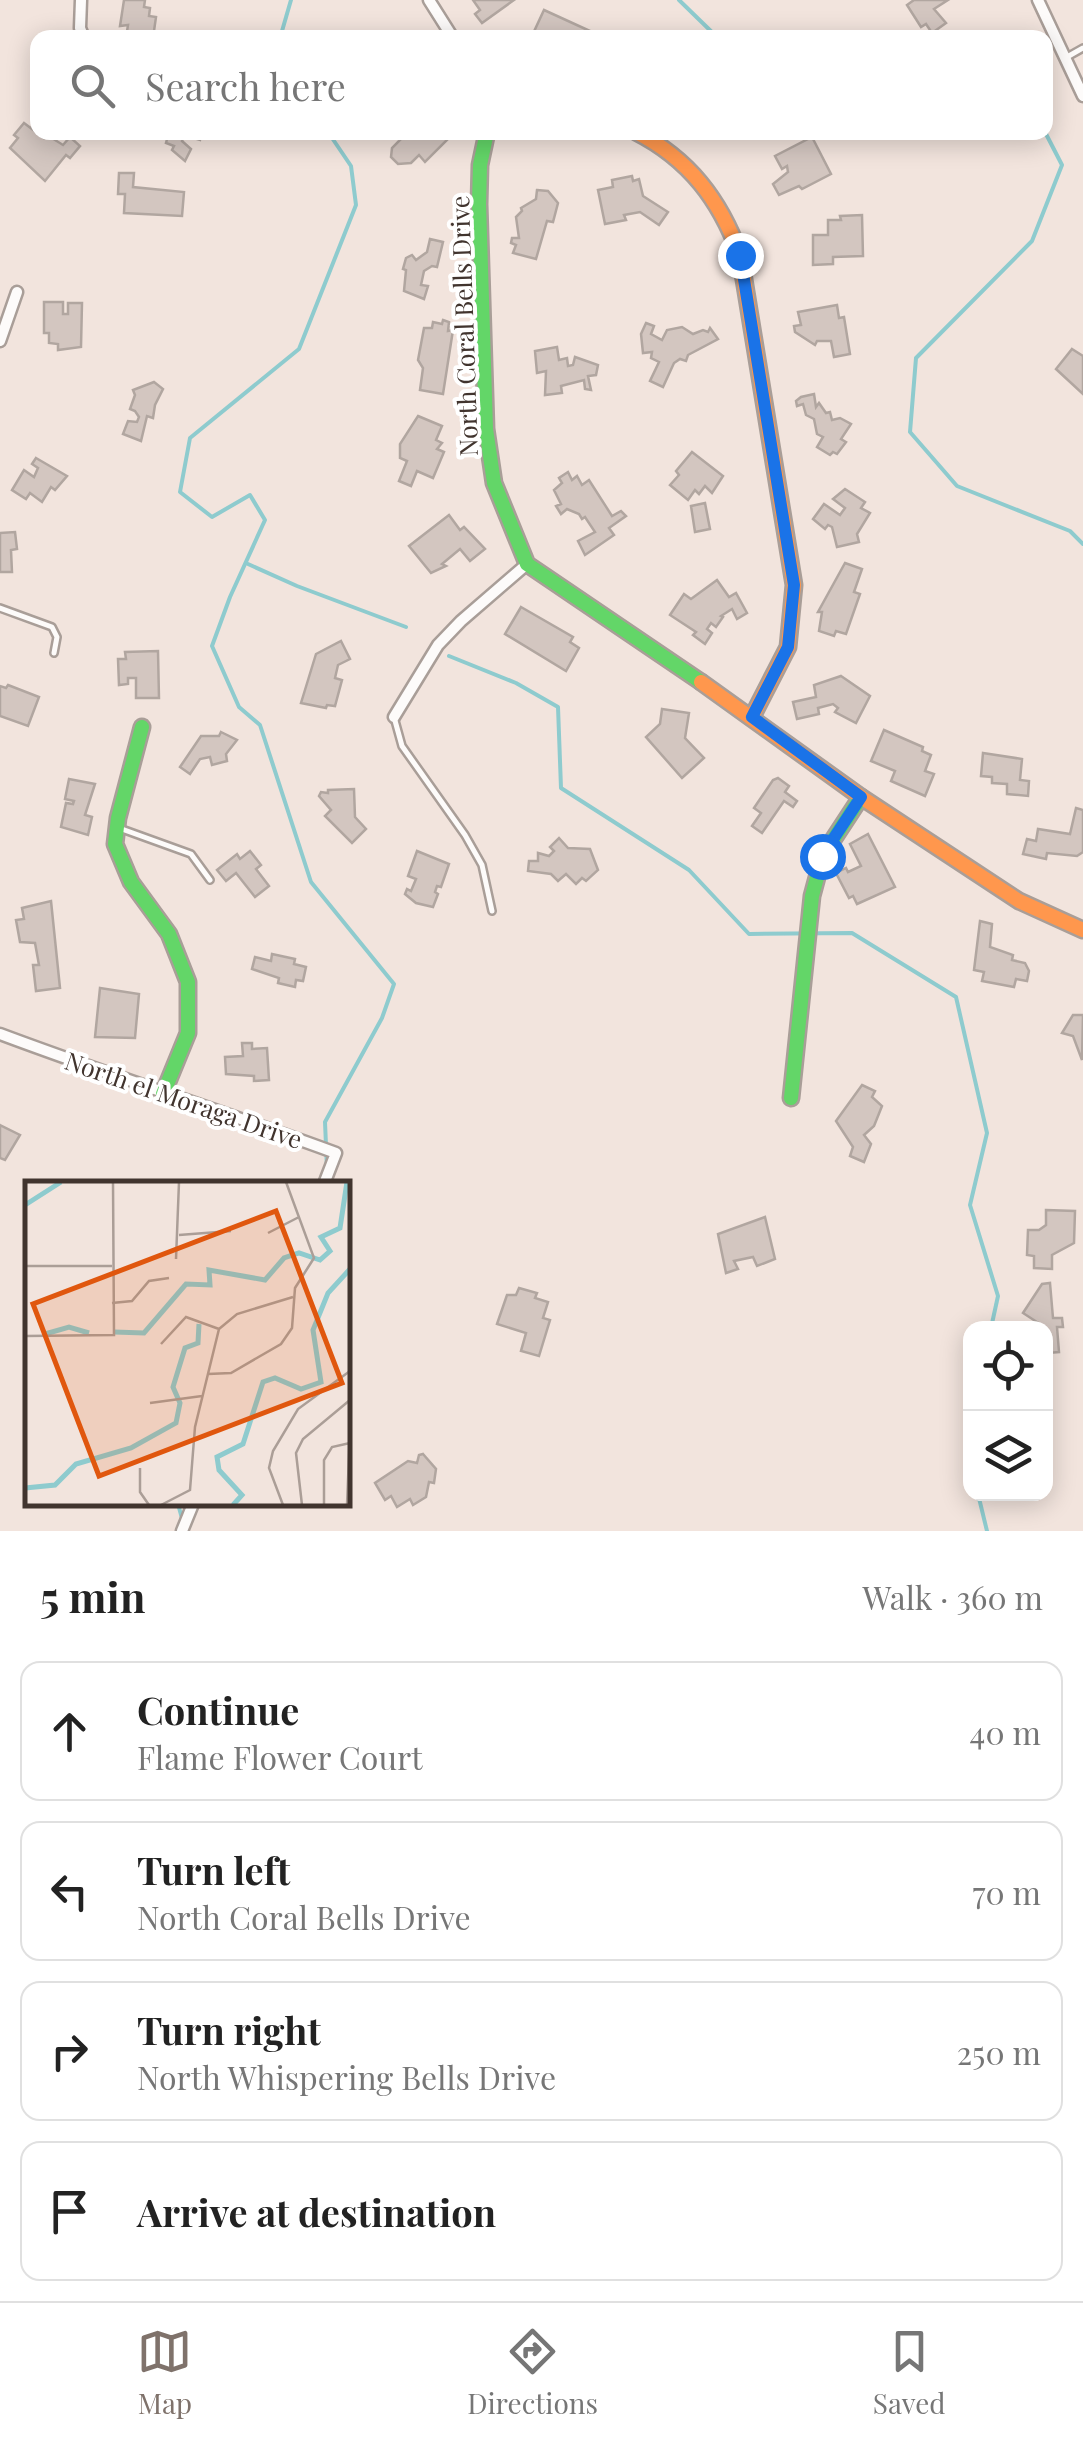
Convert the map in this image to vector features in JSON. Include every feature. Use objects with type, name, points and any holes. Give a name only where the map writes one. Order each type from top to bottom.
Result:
[{"type":"street","points":[[81,0],[81,30]]},
{"type":"street","points":[[428,0],[448,30]]},
{"type":"street","points":[[1038,0],[1083,96]]},
{"type":"street","name":"North Coral Bells Drive","points":[[485,140],[479,204],[486,430],[494,483],[527,564]]},
{"type":"street","points":[[650,140],[680,158],[706,184],[729,221],[740,255],[794,585],[788,647],[752,717]]},
{"type":"street","points":[[0,341],[17,292]]},
{"type":"street","points":[[394,716],[438,646],[527,564],[752,717],[861,797],[1019,901],[1083,930]]},
{"type":"street","points":[[142,727],[115,844],[131,882],[169,934],[188,982],[188,1034],[162,1094]]},
{"type":"street","points":[[791,1098],[812,896],[822,856],[861,797]]},
{"type":"street","name":"North el Moraga Drive","points":[[0,1034],[336,1153],[325,1181]]},
{"type":"street","points":[[182,1531],[193,1506]]},
{"type":"lane","points":[[1067,58],[1083,48]]},
{"type":"lane","points":[[0,608],[52,627],[57,637],[54,653]]},
{"type":"lane","points":[[394,716],[402,746],[482,864],[492,910]]},
{"type":"lane","points":[[116,827],[190,854],[210,880]]},
{"type":"building","points":[[124,0],[145,0],[149,16],[156,17],[154,30],[127,30],[128,25],[120,26]]},
{"type":"building","points":[[473,0],[514,0],[482,23],[475,14],[480,10]]},
{"type":"building","points":[[914,0],[948,0],[934,9],[946,23],[936,30],[930,30],[926,24],[921,27],[907,5]]},
{"type":"building","points":[[544,10],[588,30],[535,30]]},
{"type":"building","points":[[24,123],[30,128],[30,140],[55,140],[63,145],[73,140],[80,146],[70,158],[66,155],[45,181],[10,148],[18,138],[14,135]]},
{"type":"building","points":[[182,140],[191,149],[185,161],[172,150],[174,146],[166,143]]},
{"type":"building","points":[[400,140],[447,140],[425,162],[419,155],[411,163],[398,164],[391,157],[392,148]]},
{"type":"building","points":[[814,140],[831,174],[802,189],[799,186],[779,195],[773,184],[788,172],[787,166],[782,169],[775,156]]},
{"type":"building","points":[[119,173],[134,173],[133,187],[184,192],[182,216],[124,213],[125,194],[118,194]]},
{"type":"building","points":[[632,176],[633,181],[639,179],[643,196],[668,212],[659,225],[640,212],[624,215],[626,220],[605,224],[598,190],[613,187],[612,180]]},
{"type":"building","points":[[537,190],[548,191],[558,203],[553,222],[547,221],[536,259],[513,253],[516,245],[511,243],[512,238],[519,238],[516,217],[521,208],[536,199]]},
{"type":"building","points":[[862,215],[863,256],[833,257],[833,264],[813,265],[813,235],[828,235],[828,220]]},
{"type":"building","points":[[430,239],[443,242],[437,267],[424,271],[421,285],[428,286],[424,299],[404,291],[403,269],[406,258],[412,255],[416,260],[427,252]]},
{"type":"building","points":[[44,302],[63,302],[63,314],[68,314],[68,303],[82,303],[81,347],[58,350],[58,344],[49,343],[49,333],[44,333]]},
{"type":"building","points":[[837,305],[839,318],[844,317],[850,354],[834,357],[831,341],[817,341],[815,345],[795,332],[794,326],[801,325],[798,312]]},
{"type":"building","points":[[443,320],[449,322],[448,331],[453,330],[443,394],[420,390],[423,368],[418,360],[424,328],[432,328],[433,322],[442,324]]},
{"type":"building","points":[[646,323],[654,326],[651,334],[662,340],[667,330],[682,327],[693,334],[708,332],[710,328],[718,339],[688,355],[686,361],[674,363],[663,387],[650,381],[659,362],[651,358],[652,352],[643,353],[641,334]]},
{"type":"building","points":[[557,347],[559,360],[567,358],[568,366],[573,365],[575,357],[598,365],[596,375],[588,376],[591,390],[585,389],[584,380],[561,386],[562,393],[545,395],[546,371],[537,373],[535,351]]},
{"type":"building","points":[[1072,349],[1083,356],[1083,394],[1056,369]]},
{"type":"building","points":[[154,382],[163,389],[153,418],[147,416],[141,441],[123,434],[128,421],[137,422],[139,417],[130,409],[133,390]]},
{"type":"building","points":[[814,394],[816,407],[819,403],[826,413],[830,412],[832,420],[840,418],[851,424],[841,439],[846,442],[837,454],[830,455],[817,447],[823,437],[817,434],[814,419],[806,415],[803,404],[797,406],[801,397]]},
{"type":"building","points":[[418,416],[442,426],[436,440],[442,443],[437,449],[444,452],[433,478],[417,471],[411,486],[399,481],[407,461],[400,458],[400,444]]},
{"type":"building","points":[[692,452],[723,476],[712,493],[705,486],[699,494],[695,490],[688,500],[670,485]]},
{"type":"building","points":[[36,458],[67,476],[55,490],[51,487],[42,502],[30,493],[26,499],[12,490],[24,470],[34,477],[38,468],[32,464]]},
{"type":"building","points":[[568,472],[572,480],[577,476],[582,485],[589,480],[612,516],[621,511],[626,516],[609,528],[614,535],[585,555],[578,541],[595,532],[585,517],[582,519],[567,509],[561,514],[556,506],[561,504],[554,490],[562,483],[559,478]]},
{"type":"building","points":[[845,489],[865,502],[861,508],[870,513],[857,534],[859,542],[837,547],[832,527],[828,525],[825,529],[813,519],[824,504],[840,515],[845,508],[833,499]]},
{"type":"building","points":[[705,503],[710,529],[695,532],[691,506]]},
{"type":"building","points":[[449,515],[460,530],[464,527],[485,549],[470,561],[460,549],[442,564],[446,566],[431,573],[409,546]]},
{"type":"building","points":[[15,532],[17,549],[11,550],[12,572],[0,572],[0,533]]},
{"type":"building","points":[[845,563],[862,569],[854,592],[860,594],[846,634],[836,631],[834,636],[819,631],[822,612],[818,612]]},
{"type":"building","points":[[717,580],[729,597],[736,593],[747,613],[737,619],[732,609],[721,616],[716,627],[711,623],[707,629],[712,633],[705,644],[693,635],[696,632],[670,615],[684,594],[691,599]]},
{"type":"building","points":[[521,607],[573,637],[570,642],[579,648],[566,671],[505,634]]},
{"type":"building","points":[[341,641],[350,659],[338,665],[335,678],[342,680],[335,706],[301,703],[316,654]]},
{"type":"building","points":[[158,651],[159,698],[136,698],[136,678],[128,678],[128,684],[119,685],[118,659],[126,659],[125,652]]},
{"type":"building","points":[[841,676],[870,696],[856,723],[835,712],[838,708],[833,704],[818,708],[819,714],[797,719],[793,702],[816,697],[814,685]]},
{"type":"building","points":[[8,685],[39,697],[28,726],[0,716],[0,686]]},
{"type":"building","points":[[662,709],[689,713],[685,738],[704,758],[682,778],[646,737],[660,724]]},
{"type":"building","points":[[884,730],[923,747],[922,751],[931,755],[925,771],[934,774],[925,796],[891,781],[895,771],[871,761]]},
{"type":"building","points":[[221,732],[237,740],[226,754],[227,761],[212,765],[210,757],[200,759],[190,774],[180,767],[201,736],[219,736]]},
{"type":"building","points":[[983,753],[1022,759],[1020,780],[1029,781],[1028,796],[1007,794],[1007,784],[992,783],[992,777],[981,776]]},
{"type":"building","points":[[778,778],[789,786],[785,792],[797,801],[793,807],[784,801],[762,833],[752,826],[761,813],[754,808]]},
{"type":"building","points":[[69,779],[95,784],[85,815],[92,817],[88,835],[61,827],[66,803],[74,801],[65,799]]},
{"type":"building","points":[[354,789],[355,817],[366,829],[352,843],[325,816],[331,810],[319,796],[328,790]]},
{"type":"building","points":[[1076,808],[1083,810],[1083,852],[1077,856],[1047,853],[1046,859],[1023,854],[1027,839],[1036,841],[1038,829],[1070,834]]},
{"type":"building","points":[[868,834],[895,887],[857,904],[853,896],[849,898],[836,873],[861,866],[850,844]]},
{"type":"building","points":[[559,838],[568,848],[590,849],[598,870],[586,881],[582,878],[576,884],[566,874],[558,881],[551,874],[528,871],[529,861],[538,861],[538,853],[549,856],[554,851],[550,847]]},
{"type":"building","points":[[250,851],[261,865],[256,869],[269,886],[255,897],[236,873],[226,881],[217,870],[237,854],[240,859]]},
{"type":"building","points":[[417,851],[449,864],[441,887],[437,886],[433,907],[416,903],[405,894],[407,889],[411,891],[416,879],[408,876]]},
{"type":"building","points":[[51,901],[60,988],[36,991],[33,965],[39,965],[35,943],[20,942],[16,920],[24,919],[22,908]]},
{"type":"building","points":[[980,921],[992,924],[990,947],[1025,963],[1029,971],[1027,981],[1016,979],[1014,987],[982,981],[984,972],[974,970]]},
{"type":"building","points":[[272,954],[295,959],[294,964],[306,967],[303,981],[296,980],[295,987],[278,983],[279,978],[252,969],[255,957],[271,961]]},
{"type":"building","points":[[100,988],[139,994],[135,1038],[95,1037]]},
{"type":"building","points":[[1073,1015],[1083,1015],[1082,1060],[1073,1036],[1062,1033]]},
{"type":"building","points":[[242,1043],[252,1043],[252,1049],[267,1048],[269,1080],[254,1081],[254,1076],[226,1074],[225,1057],[243,1056]]},
{"type":"building","points":[[862,1085],[875,1091],[872,1097],[882,1106],[874,1126],[864,1135],[871,1144],[864,1162],[850,1156],[853,1147],[836,1121]]},
{"type":"building","points":[[0,1125],[20,1135],[5,1160],[0,1158]]},
{"type":"building","points":[[1046,1210],[1075,1211],[1074,1243],[1052,1255],[1052,1269],[1034,1268],[1034,1256],[1027,1255],[1028,1230],[1046,1225]]},
{"type":"building","points":[[765,1217],[775,1259],[757,1266],[753,1257],[734,1261],[738,1269],[726,1273],[718,1234]]},
{"type":"building","points":[[1050,1283],[1053,1318],[1062,1318],[1063,1327],[1057,1327],[1059,1352],[1053,1353],[1053,1321],[1035,1321],[1023,1313],[1042,1284]]},
{"type":"building","points":[[519,1288],[537,1293],[535,1298],[548,1302],[543,1318],[550,1320],[539,1356],[521,1351],[526,1333],[497,1324],[507,1295],[516,1295]]},
{"type":"building","points":[[423,1454],[436,1469],[426,1497],[413,1505],[410,1499],[397,1507],[391,1496],[385,1500],[375,1483],[408,1461],[417,1463]]},
{"type":"waterway","points":[[282,30],[291,0]]},
{"type":"waterway","points":[[679,0],[710,30]]},
{"type":"waterway","points":[[327,1169],[325,1122],[382,1018],[394,984],[311,882],[260,725],[239,707],[212,646],[265,520],[250,495],[212,517],[180,492],[190,438],[299,349],[356,205],[351,166],[333,140]]},
{"type":"waterway","points":[[1049,140],[1062,165],[1032,241],[916,358],[910,432],[957,486],[1070,531],[1083,544]]},
{"type":"waterway","points":[[248,564],[406,627]]},
{"type":"waterway","points":[[449,656],[516,683],[558,707],[561,788],[689,870],[749,934],[852,933],[956,997],[987,1133],[970,1205],[998,1296],[993,1321]]},
{"type":"waterway","points":[[980,1501],[987,1531]]},
{"type":"waterway","points":[[179,1506],[183,1522]]},
{"type":"traffic: fast","points":[[485,140],[479,204],[486,429],[494,483],[527,564],[701,682]]},
{"type":"traffic: fast","points":[[142,727],[115,844],[131,882],[169,934],[188,982],[188,1033],[163,1094]]},
{"type":"traffic: fast","points":[[791,1098],[812,896],[823,855],[861,797]]},
{"type":"traffic: slow","points":[[650,140],[672,155],[700,183],[723,216],[740,255],[794,585],[788,647],[752,717]]},
{"type":"traffic: slow","points":[[701,682],[861,797],[1019,901],[1083,930]]},
{"type":"route","points":[[740,255],[794,585],[788,647],[752,717],[861,797],[822,856]]}]
